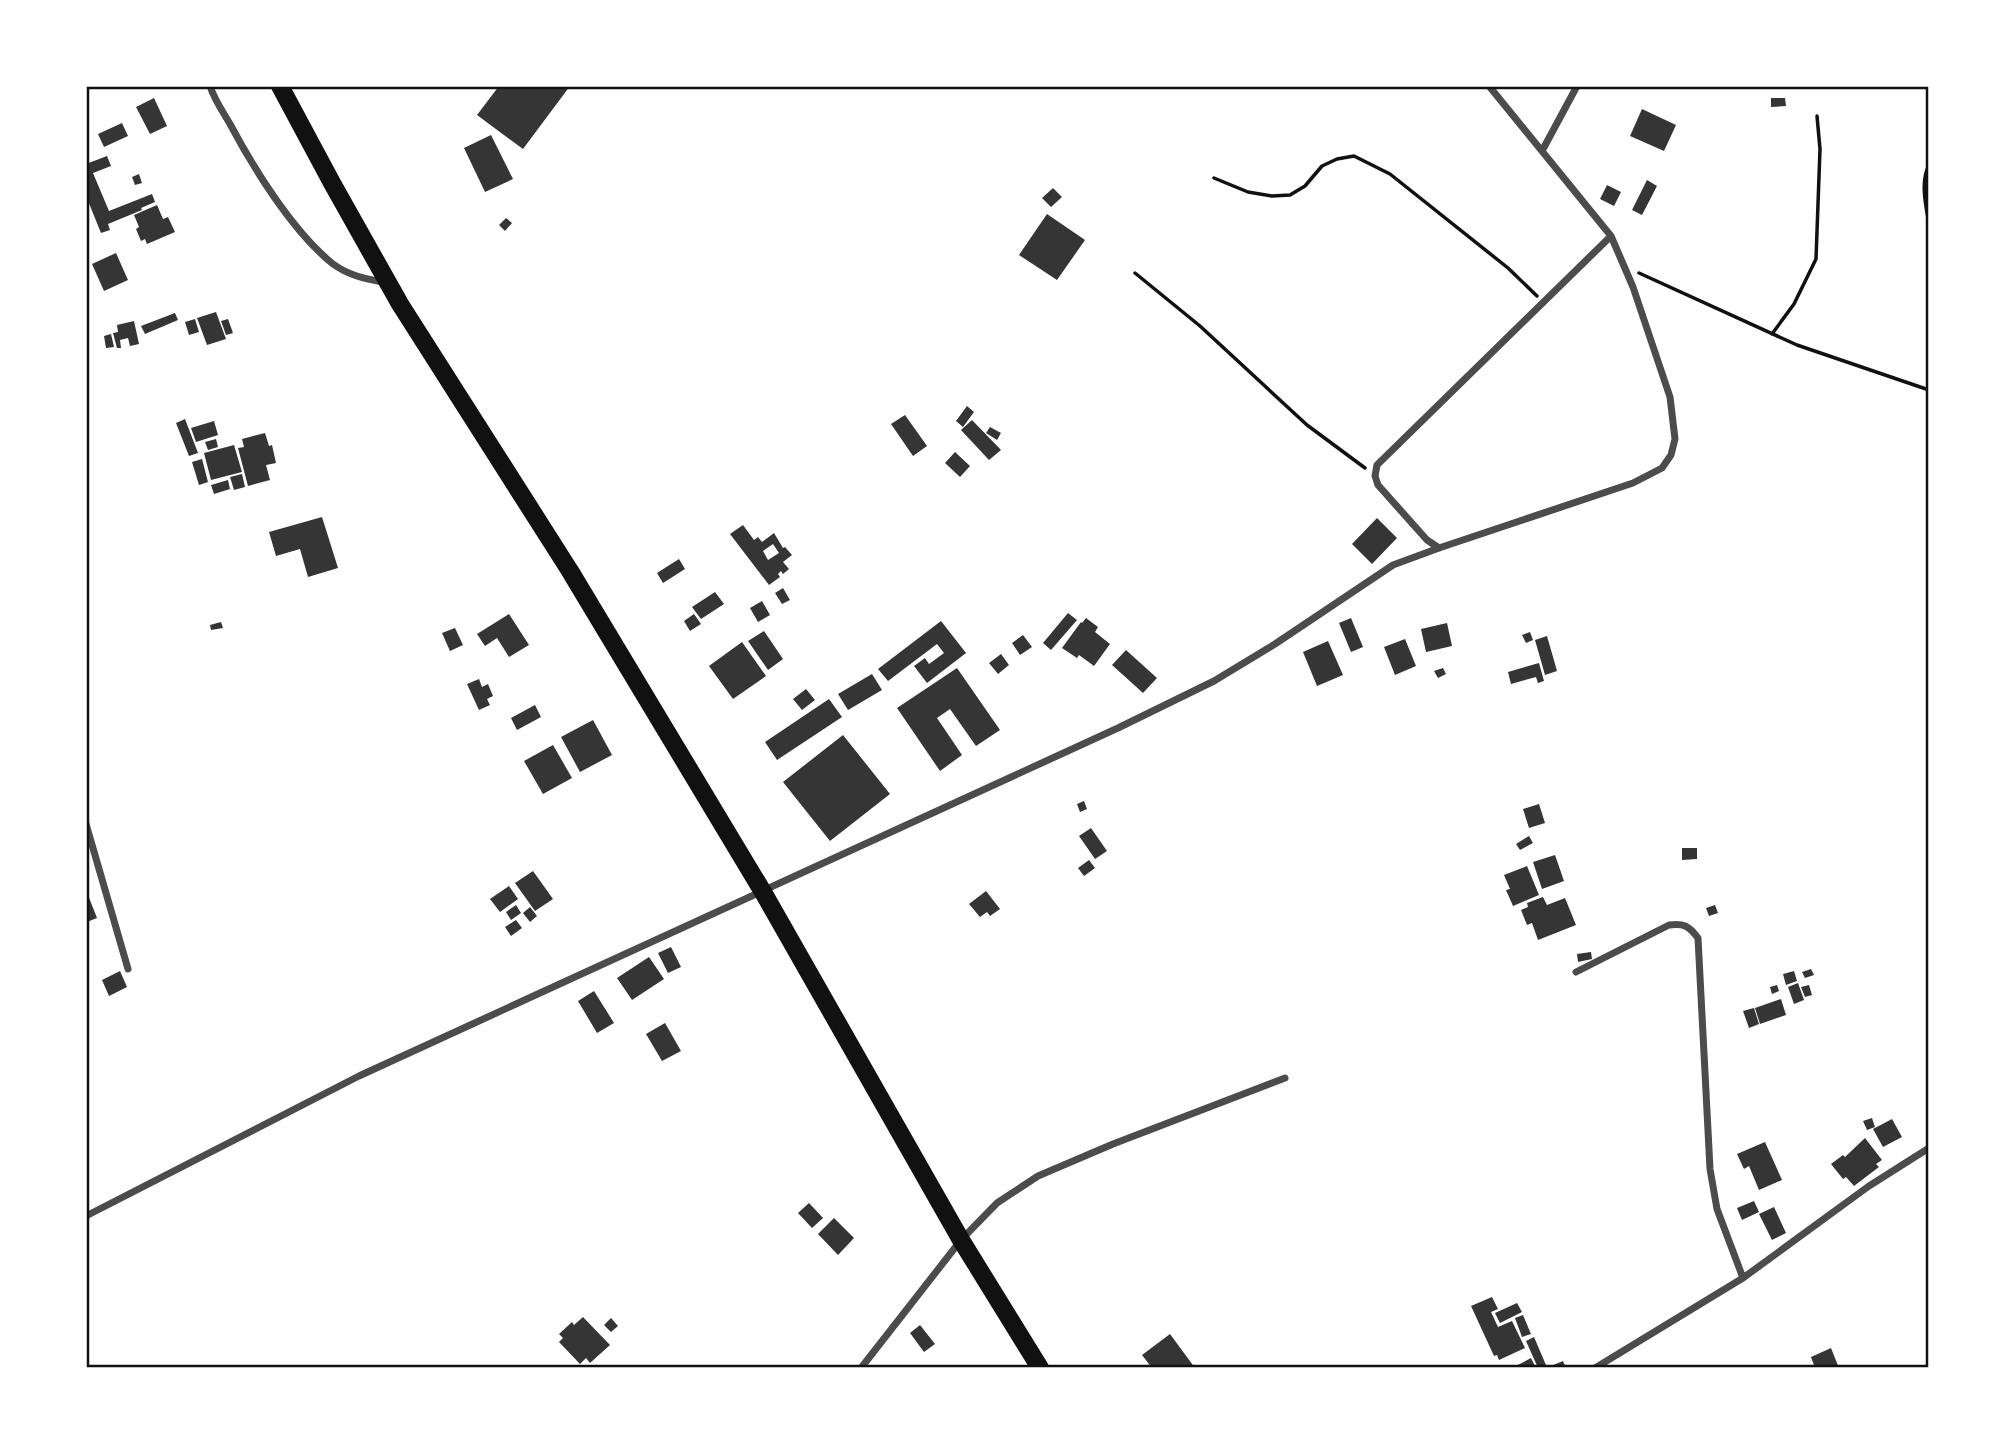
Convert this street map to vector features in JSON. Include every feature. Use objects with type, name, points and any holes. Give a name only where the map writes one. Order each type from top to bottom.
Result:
[{"type":"highway","points":[[280,86],[389,284],[570,571],[763,891],[961,1240],[1040,1368]]},
{"type":"street","points":[[210,86],[247,156],[289,217],[321,253],[355,276],[389,284]]},
{"type":"street","points":[[86,1216],[359,1076],[1118,728],[1214,681],[1275,644],[1393,565],[1633,483],[1662,468],[1671,455],[1675,439],[1670,397],[1633,287],[1611,236],[1489,86]]},
{"type":"street","points":[[1542,150],[1577,86]]},
{"type":"street","points":[[1439,548],[1427,540],[1378,485],[1375,476],[1377,465],[1611,236]]},
{"type":"street","points":[[86,824],[128,969]]},
{"type":"street","points":[[1576,972],[1669,925],[1682,923],[1698,938],[1710,1168],[1717,1209],[1743,1278]]},
{"type":"street","points":[[861,1368],[961,1240],[998,1203],[1038,1175],[1285,1078]]},
{"type":"street","points":[[1595,1368],[1743,1278],[1869,1186],[1929,1148]]},
{"type":"path","points":[[1772,334],[1794,304],[1815,259],[1820,149],[1817,116]]},
{"type":"path","points":[[1214,178],[1248,192],[1272,196],[1290,195],[1305,186],[1322,166],[1354,156],[1390,174],[1508,268],[1543,302]]},
{"type":"path","points":[[1929,165],[1926,171],[1925,205],[1929,224]]},
{"type":"path","points":[[1624,266],[1797,345],[1928,388]]},
{"type":"path","points":[[1135,273],[1200,326],[1307,425],[1375,476]]},
{"type":"building","points":[[499,86],[570,86],[523,149],[477,115]]},
{"type":"building","points":[[154,98],[167,126],[150,134],[136,107]]},
{"type":"building","points":[[1771,98],[1785,98],[1786,106],[1771,107]]},
{"type":"building","points":[[1642,109],[1676,125],[1664,151],[1630,136]]},
{"type":"building","points":[[122,123],[128,136],[104,147],[98,134]]},
{"type":"building","points":[[491,135],[513,179],[485,192],[464,148]]},
{"type":"building","points":[[107,156],[111,166],[93,173],[109,211],[152,194],[155,202],[108,224],[110,230],[101,233],[86,196],[86,164]]},
{"type":"building","points":[[139,174],[142,183],[135,185],[132,177]]},
{"type":"building","points":[[1647,180],[1657,186],[1642,215],[1632,210]]},
{"type":"building","points":[[1607,185],[1621,192],[1614,206],[1600,199]]},
{"type":"building","points":[[1053,188],[1062,197],[1051,207],[1042,198]]},
{"type":"building","points":[[157,205],[163,219],[168,217],[175,232],[147,244],[145,239],[141,241],[134,215]]},
{"type":"building","points":[[1047,214],[1085,240],[1057,280],[1019,255]]},
{"type":"building","points":[[506,218],[512,223],[505,231],[499,225]]},
{"type":"building","points":[[116,253],[128,280],[104,291],[92,264]]},
{"type":"building","points":[[216,312],[226,339],[207,345],[197,318]]},
{"type":"building","points":[[175,313],[178,320],[145,334],[141,326]]},
{"type":"building","points":[[195,319],[199,332],[189,335],[185,322]]},
{"type":"building","points":[[228,319],[233,333],[226,335],[221,321]]},
{"type":"building","points":[[134,321],[139,344],[130,346],[128,338],[120,340],[121,348],[117,348],[113,333],[118,332],[117,325]]},
{"type":"building","points":[[111,334],[114,347],[106,348],[104,336]]},
{"type":"building","points":[[967,406],[974,412],[963,427],[956,421]]},
{"type":"building","points":[[905,415],[927,446],[913,456],[891,424]]},
{"type":"building","points":[[185,419],[198,453],[189,456],[176,423]]},
{"type":"building","points":[[972,420],[1001,450],[989,460],[961,430]]},
{"type":"building","points":[[214,421],[218,435],[196,442],[191,428]]},
{"type":"building","points":[[990,427],[1001,433],[997,440],[986,433]]},
{"type":"building","points":[[265,433],[269,446],[272,445],[276,463],[266,465],[270,480],[248,486],[238,448],[244,447],[242,439]]},
{"type":"building","points":[[216,439],[218,447],[208,450],[205,442]]},
{"type":"building","points":[[234,445],[242,472],[211,480],[204,453]]},
{"type":"building","points":[[955,452],[970,466],[960,477],[945,463]]},
{"type":"building","points":[[202,459],[208,482],[199,485],[192,462]]},
{"type":"building","points":[[242,474],[245,487],[234,490],[230,477]]},
{"type":"building","points":[[228,480],[230,489],[214,494],[211,485]]},
{"type":"building","points":[[322,517],[338,568],[308,577],[300,549],[276,556],[269,532]]},
{"type":"building","points":[[1377,518],[1397,538],[1372,564],[1352,544]]},
{"type":"building","points":[[743,525],[754,540],[758,537],[762,542],[774,533],[783,548],[792,555],[783,562],[789,569],[783,574],[781,571],[778,574],[780,577],[769,585],[730,534]],"holes":[[[773,544],[779,553],[768,560],[763,551]]]},
{"type":"building","points":[[679,559],[685,569],[663,583],[657,573]]},
{"type":"building","points":[[783,588],[790,600],[782,604],[775,593]]},
{"type":"building","points":[[715,592],[724,604],[701,619],[692,607]]},
{"type":"building","points":[[762,601],[770,615],[758,622],[750,608]]},
{"type":"building","points":[[1068,613],[1077,620],[1051,650],[1043,643]]},
{"type":"building","points":[[509,614],[529,645],[509,657],[497,638],[485,646],[477,634]]},
{"type":"building","points":[[694,614],[701,624],[690,631],[684,621]]},
{"type":"building","points":[[1086,618],[1098,627],[1095,632],[1110,644],[1094,666],[1079,655],[1077,658],[1062,648]]},
{"type":"building","points":[[1351,618],[1363,647],[1351,652],[1339,623]]},
{"type":"building","points":[[941,621],[966,653],[927,683],[914,666],[925,658],[929,664],[944,653],[937,644],[888,681],[878,669]]},
{"type":"building","points":[[221,622],[223,628],[211,630],[210,625]]},
{"type":"building","points":[[1447,623],[1452,646],[1426,652],[1421,629]]},
{"type":"building","points":[[455,628],[463,645],[450,651],[442,633]]},
{"type":"building","points":[[764,631],[783,659],[768,670],[748,641]]},
{"type":"building","points":[[1530,632],[1533,640],[1526,643],[1522,635]]},
{"type":"building","points":[[1023,635],[1032,647],[1020,655],[1012,643]]},
{"type":"building","points":[[1547,636],[1557,671],[1545,675],[1535,640]]},
{"type":"building","points":[[1405,639],[1416,666],[1395,675],[1384,647]]},
{"type":"building","points":[[1328,641],[1343,675],[1317,686],[1303,652]]},
{"type":"building","points":[[742,642],[766,676],[733,699],[709,666]]},
{"type":"building","points":[[1126,650],[1157,678],[1143,693],[1112,665]]},
{"type":"building","points":[[1001,654],[1009,665],[998,674],[989,663]]},
{"type":"building","points":[[1539,663],[1544,681],[1538,683],[1536,677],[1511,684],[1508,672]]},
{"type":"building","points":[[957,668],[1000,730],[976,746],[950,709],[937,718],[962,755],[940,771],[897,708]]},
{"type":"building","points":[[1443,668],[1446,674],[1438,678],[1434,671]]},
{"type":"building","points":[[872,674],[882,690],[848,710],[838,694]]},
{"type":"building","points":[[479,679],[482,687],[488,684],[493,696],[487,699],[490,705],[479,710],[467,684]]},
{"type":"building","points":[[806,689],[815,700],[802,710],[793,699]]},
{"type":"building","points":[[829,699],[842,717],[777,760],[765,742]]},
{"type":"building","points":[[535,705],[541,717],[517,730],[511,718]]},
{"type":"building","points":[[593,720],[612,755],[580,772],[561,737]]},
{"type":"building","points":[[843,735],[890,794],[830,841],[783,782]]},
{"type":"building","points":[[553,745],[572,778],[543,794],[524,761]]},
{"type":"building","points":[[1084,801],[1087,809],[1080,812],[1077,804]]},
{"type":"building","points":[[1539,804],[1545,823],[1529,828],[1523,809]]},
{"type":"building","points":[[1091,828],[1107,851],[1095,859],[1079,836]]},
{"type":"building","points":[[1529,836],[1533,843],[1520,850],[1516,844]]},
{"type":"building","points":[[1682,848],[1697,848],[1697,859],[1682,860]]},
{"type":"building","points":[[1555,855],[1564,881],[1542,889],[1533,862]]},
{"type":"building","points":[[1089,860],[1095,868],[1084,876],[1078,868]]},
{"type":"building","points":[[1527,866],[1539,895],[1513,906],[1506,890],[1510,889],[1504,875]]},
{"type":"building","points":[[533,871],[553,899],[535,911],[515,883]]},
{"type":"building","points":[[509,886],[518,899],[500,912],[490,899]]},
{"type":"building","points":[[986,891],[1000,909],[990,916],[987,912],[980,917],[969,904]]},
{"type":"building","points":[[86,895],[97,918],[87,922]]},
{"type":"building","points":[[1543,897],[1547,905],[1565,898],[1576,925],[1538,940],[1532,923],[1527,925],[1521,910],[1528,907],[1527,903]]},
{"type":"building","points":[[516,905],[521,913],[511,920],[506,912]]},
{"type":"building","points":[[1715,905],[1718,913],[1709,916],[1706,908]]},
{"type":"building","points":[[530,907],[537,916],[530,922],[523,913]]},
{"type":"building","points":[[516,920],[522,928],[511,936],[505,927]]},
{"type":"building","points":[[671,947],[681,967],[668,973],[658,953]]},
{"type":"building","points":[[1591,952],[1592,959],[1578,962],[1577,954]]},
{"type":"building","points":[[649,957],[664,979],[632,1000],[617,978]]},
{"type":"building","points":[[1811,969],[1814,975],[1805,978],[1802,972]]},
{"type":"building","points":[[120,971],[127,987],[109,996],[102,980]]},
{"type":"building","points":[[1794,971],[1797,981],[1786,985],[1783,974]]},
{"type":"building","points":[[1798,983],[1804,1000],[1794,1004],[1788,987]]},
{"type":"building","points":[[1777,985],[1779,991],[1772,994],[1770,987]]},
{"type":"building","points":[[1809,985],[1812,995],[1805,997],[1801,987]]},
{"type":"building","points":[[594,991],[614,1023],[597,1033],[578,1001]]},
{"type":"building","points":[[1781,999],[1786,1015],[1760,1024],[1755,1008]]},
{"type":"building","points":[[1754,1008],[1759,1024],[1749,1028],[1743,1011]]},
{"type":"building","points":[[665,1023],[681,1051],[662,1061],[646,1034]]},
{"type":"building","points":[[1872,1118],[1875,1127],[1867,1130],[1863,1121]]},
{"type":"building","points":[[1892,1119],[1902,1137],[1883,1147],[1873,1129]]},
{"type":"building","points":[[1865,1138],[1882,1160],[1876,1164],[1879,1167],[1854,1186],[1846,1177],[1843,1179],[1831,1164],[1843,1155],[1845,1157]]},
{"type":"building","points":[[1765,1142],[1782,1180],[1759,1190],[1749,1166],[1744,1169],[1737,1154]]},
{"type":"building","points":[[1754,1201],[1759,1212],[1742,1220],[1737,1208]]},
{"type":"building","points":[[809,1203],[823,1218],[812,1228],[798,1213]]},
{"type":"building","points":[[1774,1207],[1786,1233],[1772,1240],[1759,1214]]},
{"type":"building","points":[[834,1218],[854,1238],[838,1255],[818,1234]]},
{"type":"building","points":[[1492,1297],[1498,1309],[1491,1312],[1498,1327],[1512,1321],[1525,1348],[1499,1360],[1497,1355],[1494,1356],[1471,1306]]},
{"type":"building","points":[[1517,1303],[1522,1312],[1500,1323],[1495,1313]]},
{"type":"building","points":[[1523,1315],[1531,1334],[1522,1337],[1515,1318]]},
{"type":"building","points":[[583,1317],[610,1345],[590,1363],[586,1358],[580,1364],[559,1342],[563,1338],[559,1334],[572,1322],[574,1325]]},
{"type":"building","points":[[611,1318],[618,1326],[611,1332],[604,1325]]},
{"type":"building","points":[[920,1325],[935,1344],[924,1352],[910,1333]]},
{"type":"building","points":[[1170,1334],[1195,1368],[1152,1368],[1142,1355]]},
{"type":"building","points":[[1534,1337],[1546,1365],[1538,1368],[1526,1341]]},
{"type":"building","points":[[1831,1348],[1839,1368],[1815,1368],[1811,1357]]},
{"type":"building","points":[[1531,1358],[1536,1368],[1512,1368]]},
{"type":"building","points":[[1563,1361],[1566,1368],[1546,1368]]}]
